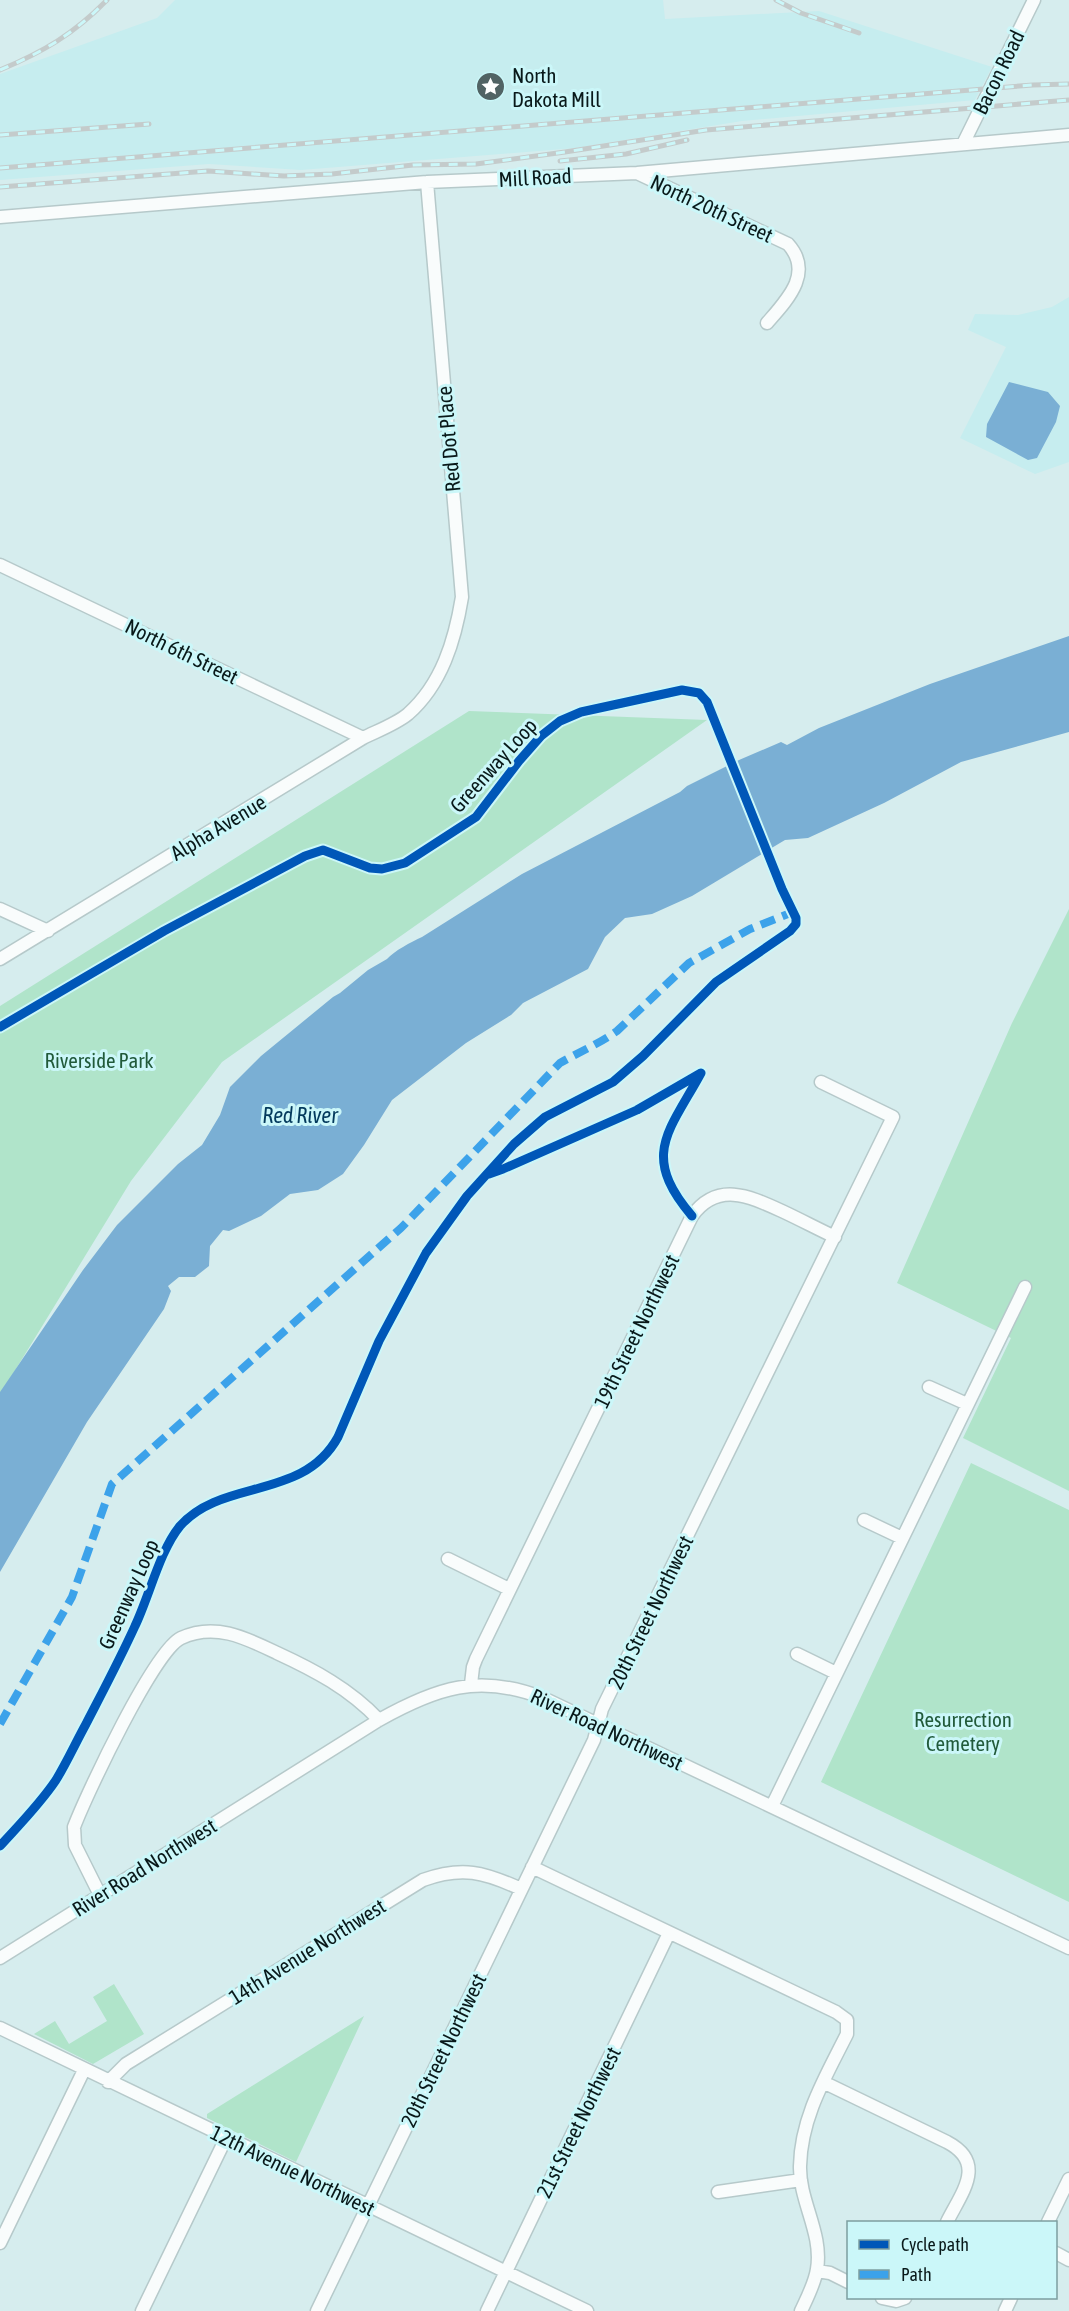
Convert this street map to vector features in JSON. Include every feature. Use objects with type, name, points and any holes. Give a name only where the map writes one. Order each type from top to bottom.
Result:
[{"type":"street","name":"Bacon Road","points":[[963,144],[1034,0]]},
{"type":"street","name":"Mill Road","points":[[0,217],[427,182],[637,173],[1069,135]]},
{"type":"street","name":"North 20th Street","points":[[637,173],[788,244],[796,253],[800,264],[798,278],[792,292],[767,323]]},
{"type":"street","name":"Red Dot Place","points":[[427,182],[462,597],[451,651],[429,689]]},
{"type":"street","name":"North 6th Street","points":[[0,565],[363,738]]},
{"type":"street","name":"Alpha Avenue","points":[[0,960],[363,738],[408,714],[429,689]]},
{"type":"street","points":[[0,909],[48,932]]},
{"type":"street","name":"20th Street Northwest","points":[[317,2311],[594,1740],[602,1709],[893,1117],[821,1082]]},
{"type":"street","name":"19th Street Northwest","points":[[471,1684],[476,1659],[692,1216],[699,1207],[715,1197],[740,1195],[757,1200],[835,1237]]},
{"type":"street","points":[[772,1806],[1025,1287]]},
{"type":"street","points":[[929,1387],[967,1404]]},
{"type":"street","points":[[864,1520],[902,1538]]},
{"type":"street","points":[[448,1559],[510,1589]]},
{"type":"street","points":[[100,1895],[75,1845],[74,1827],[125,1719],[158,1663],[173,1643],[182,1637],[207,1630],[218,1630],[244,1638],[326,1678],[361,1703],[379,1720]]},
{"type":"street","points":[[797,1654],[836,1673]]},
{"type":"street","name":"River Road Northwest","points":[[0,1958],[379,1720],[409,1703],[434,1693],[471,1684],[504,1686],[531,1693],[1069,1948]]},
{"type":"street","points":[[532,1867],[836,2012],[847,2020],[847,2034],[823,2082],[804,2132],[800,2166],[801,2180],[818,2250],[817,2271],[801,2311]]},
{"type":"street","name":"14th Avenue Northwest","points":[[108,2082],[126,2064],[423,1880],[464,1871],[483,1874],[521,1888]]},
{"type":"street","name":"21st Street Northwest","points":[[487,2311],[669,1933]]},
{"type":"street","name":"12th Avenue Northwest","points":[[0,2028],[587,2311]]},
{"type":"street","points":[[0,2243],[84,2070]]},
{"type":"street","points":[[823,2082],[947,2142],[964,2154],[968,2161],[969,2171],[963,2190],[948,2221]]},
{"type":"street","points":[[142,2311],[226,2138]]},
{"type":"street","points":[[1049,2221],[1069,2179]]},
{"type":"street","points":[[718,2193],[801,2180]]},
{"type":"street","points":[[817,2271],[830,2273],[847,2281]]},
{"type":"street","points":[[887,2299],[896,2301],[902,2299]]},
{"type":"shaded area","name":"North Dakota Mill","points":[[175,0],[663,0],[665,19],[819,11],[992,67],[975,100],[742,121],[576,148],[301,170],[209,164],[0,180],[0,74],[157,18]]},
{"type":"shaded area","points":[[1069,297],[1069,462],[1035,474],[960,438],[1006,347],[968,330],[975,314],[1018,315],[1052,307]]},
{"type":"green space","name":"Riverside Park","points":[[469,711],[707,720],[222,1062],[131,1181],[0,1395],[0,1006]]},
{"type":"green space","points":[[1069,909],[1069,1491],[963,1438],[1011,1338],[897,1283],[1012,1023]]},
{"type":"green space","name":"Resurrection Cemetery","points":[[971,1463],[1069,1510],[1069,1902],[821,1782]]},
{"type":"green space","points":[[114,1984],[144,2034],[93,2064],[34,2034],[55,2021],[69,2044],[107,2021],[93,1997]]},
{"type":"green space","points":[[364,2016],[296,2162],[207,2118],[207,2114]]},
{"type":"water","points":[[1009,382],[1048,392],[1060,406],[1056,422],[1037,458],[1028,460],[986,437],[987,424]]},
{"type":"water","name":"Red River","points":[[1069,636],[1069,732],[961,762],[884,803],[808,838],[785,840],[692,896],[652,914],[625,918],[605,937],[588,969],[523,1003],[511,1015],[466,1043],[392,1100],[343,1174],[318,1190],[290,1194],[261,1216],[229,1231],[223,1230],[210,1246],[209,1266],[195,1277],[179,1277],[168,1286],[171,1291],[164,1309],[87,1422],[0,1572],[0,1392],[83,1270],[117,1225],[178,1164],[202,1145],[220,1115],[230,1087],[261,1056],[333,997],[398,950],[522,874],[680,792],[687,786],[781,742],[787,745],[819,728],[930,684]]},
{"type":"railway","points":[[0,70],[57,41],[82,23],[107,0]]},
{"type":"railway","points":[[776,0],[801,13],[859,33]]},
{"type":"railway","points":[[0,168],[1033,85],[1069,84]]},
{"type":"railway","points":[[0,187],[208,171],[284,176],[332,174],[413,165],[476,164],[706,130],[1069,100]]},
{"type":"railway","points":[[0,135],[149,124]]},
{"type":"railway","points":[[560,161],[626,154],[687,140]]},
{"type":"marked path","points":[[0,1724],[72,1597],[112,1484],[401,1228],[560,1063],[617,1031],[689,963],[750,929],[793,912]]},
{"type":"cycle path","name":"Greenway Loop","points":[[0,1027],[164,931],[305,856],[323,850],[370,868],[382,869],[405,863],[476,817],[519,761],[541,736],[560,721],[581,712],[682,690],[699,693],[707,702],[782,889],[796,918],[796,924],[790,931],[716,982],[643,1056],[613,1082],[545,1117],[514,1144],[467,1196],[426,1253],[379,1341],[338,1437],[323,1457],[304,1471],[284,1481],[217,1501],[197,1511],[180,1526],[166,1548],[123,1651],[60,1773],[50,1789],[0,1846]]},
{"type":"cycle path","points":[[489,1174],[637,1110],[701,1073],[670,1128],[665,1144],[664,1160],[667,1176],[676,1195],[692,1216]]},
{"type":"place","name":"North Dakota Mill","points":[[491,87]]}]
